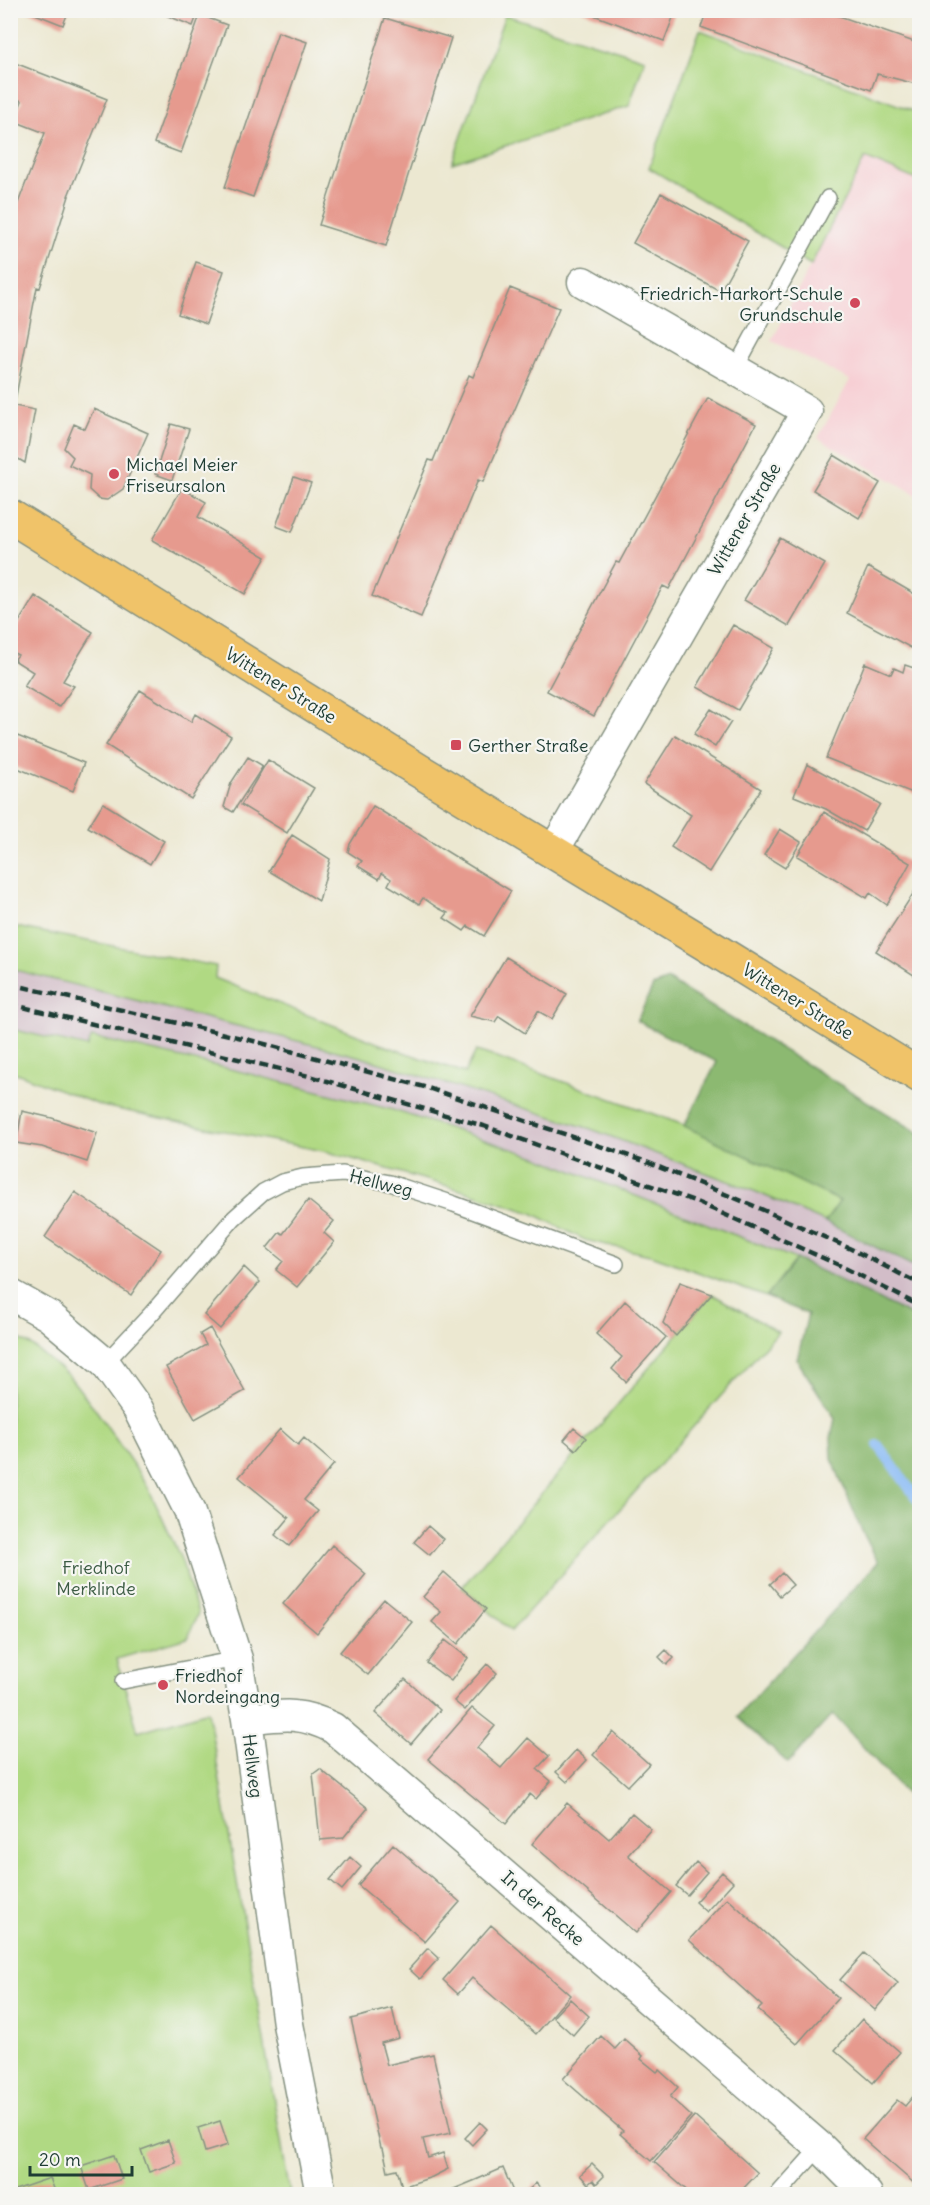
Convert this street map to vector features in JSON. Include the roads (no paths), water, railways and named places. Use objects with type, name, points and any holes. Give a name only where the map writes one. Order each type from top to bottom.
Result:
[{"type":"main road","name":"Wittener Straße","points":[[10,516],[397,757],[920,1076]]},
{"type":"street","name":"Wittener Straße","points":[[553,852],[807,411],[583,282]]},
{"type":"street","name":"Hellweg","points":[[10,1294],[49,1316],[105,1363],[138,1409],[189,1510],[237,1659],[288,2024],[321,2194]]},
{"type":"street","name":"In der Recke","points":[[247,1719],[291,1714],[316,1719],[333,1728],[820,2147],[867,2194]]},
{"type":"lane","points":[[735,369],[828,198]]},
{"type":"lane","name":"Hellweg","points":[[105,1363],[151,1314],[233,1219],[263,1192],[282,1182],[303,1177],[343,1174],[390,1183],[616,1264]]},
{"type":"lane","points":[[123,1681],[237,1659]]},
{"type":"lane","points":[[778,2194],[820,2147]]},
{"type":"waterway","points":[[878,1445],[920,1503]]},
{"type":"railway","points":[[10,984],[246,1039],[428,1088],[644,1161],[851,1249],[920,1284]]},
{"type":"railway","points":[[10,1004],[313,1077],[484,1126],[694,1201],[839,1265],[920,1306]]},
{"type":"place","name":"Friedrich-Harkort-Schule Grundschule","points":[[855,303]]},
{"type":"place","name":"Michael Meier Friseursalon","points":[[114,474]]},
{"type":"place","name":"Gerther Straße","points":[[456,745]]},
{"type":"place","name":"Friedhof Nordeingang","points":[[163,1685]]},
{"type":"park label","name":"Friedhof Merklinde","points":[[96,1577]]}]
